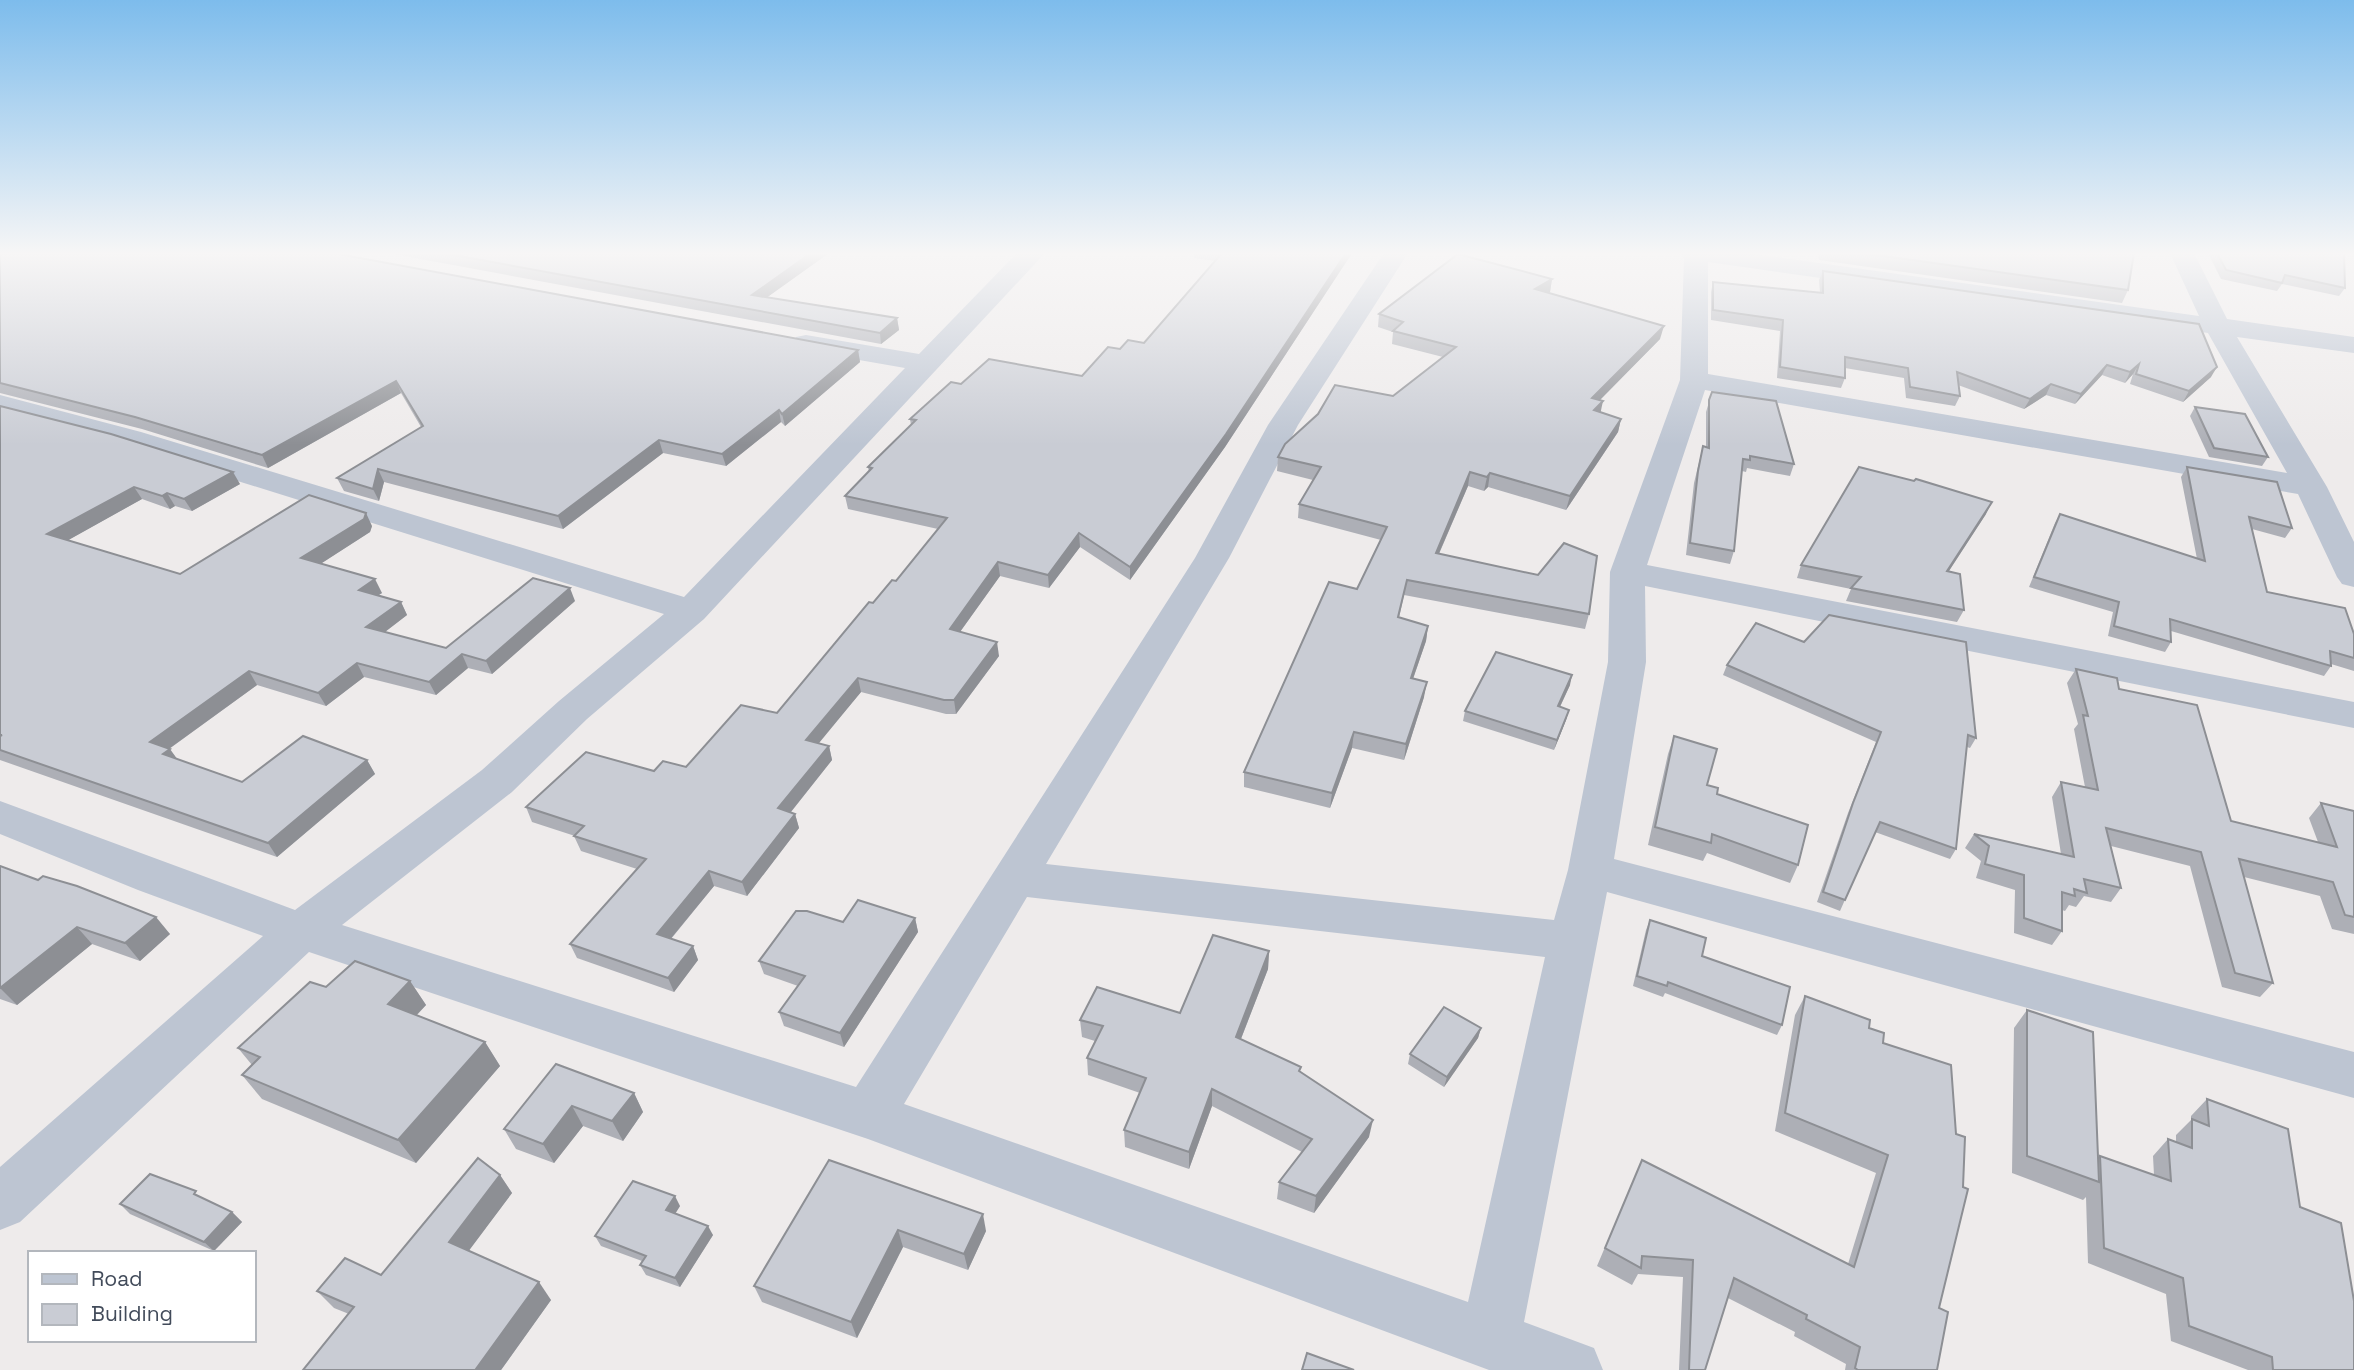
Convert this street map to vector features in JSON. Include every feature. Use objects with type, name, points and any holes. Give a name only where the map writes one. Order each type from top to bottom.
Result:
[{"type":"street","points":[[0,1203],[300,931],[497,781],[573,710],[691,611],[968,317]]},
{"type":"street","points":[[867,1115],[1212,558],[1283,425],[1354,317]]},
{"type":"street","points":[[1490,1340],[1572,941],[1590,870],[1627,662],[1627,572],[1694,380],[1694,317]]},
{"type":"street","points":[[2151,317],[2354,345]]},
{"type":"street","points":[[2213,317],[2311,487],[2354,577]]},
{"type":"street","points":[[783,339],[924,363]]},
{"type":"street","points":[[1694,380],[2311,487]]},
{"type":"street","points":[[0,404],[130,438],[691,611]]},
{"type":"street","points":[[1627,572],[2354,715]]},
{"type":"street","points":[[0,817],[154,878],[300,931],[867,1115],[1572,1370]]},
{"type":"street","points":[[1590,870],[2354,1075]]},
{"type":"street","points":[[1012,878],[1572,941]]},
{"type":"building","points":[[0,317],[679,317],[858,350],[782,414],[779,410],[722,454],[659,440],[558,516],[378,469],[373,489],[337,478],[423,426],[396,381],[262,455],[135,417],[0,383]]},
{"type":"building","points":[[792,317],[897,318],[880,333]]},
{"type":"building","points":[[1167,317],[1304,317],[1226,434],[1130,567],[1079,533],[1048,575],[998,562],[950,629],[997,642],[954,700],[944,700],[858,678],[806,740],[829,746],[778,808],[795,814],[742,882],[709,871],[657,934],[693,946],[668,978],[570,944],[646,859],[574,836],[584,826],[526,807],[586,752],[654,771],[663,761],[686,767],[741,705],[777,713],[869,602],[873,603],[892,580],[896,581],[947,518],[845,496],[872,468],[868,467],[916,420],[910,419],[951,382],[961,384],[989,359],[1082,376],[1108,347],[1120,349],[1128,340],[1144,343]]},
{"type":"building","points":[[1388,317],[1632,317],[1664,326],[1592,398],[1603,401],[1594,410],[1621,419],[1570,496],[1490,473],[1487,477],[1470,472],[1436,553],[1538,575],[1564,543],[1597,556],[1589,614],[1407,580],[1398,617],[1428,626],[1411,678],[1427,682],[1406,744],[1354,732],[1332,793],[1244,772],[1329,582],[1357,589],[1387,527],[1299,504],[1321,467],[1278,457],[1285,444],[1318,414],[1335,385],[1393,396],[1456,347],[1393,331],[1403,322]]},
{"type":"building","points":[[1762,317],[2149,317],[2199,324],[2217,367],[2189,391],[2136,374],[2139,364],[2130,372],[2107,365],[2081,394],[2051,384],[2030,399],[1957,372],[1960,396],[1910,387],[1908,368],[1845,357],[1845,378],[1780,367],[1783,320]]},
{"type":"building","points":[[1712,392],[1776,401],[1794,464],[1750,456],[1750,460],[1743,459],[1734,551],[1690,543],[1703,446],[1709,448],[1709,400]]},
{"type":"building","points":[[0,406],[111,434],[233,472],[184,499],[167,493],[162,496],[134,487],[47,534],[180,574],[309,495],[366,513],[364,519],[301,558],[375,579],[359,590],[401,602],[366,627],[446,648],[533,578],[570,588],[486,661],[462,654],[429,682],[357,663],[318,693],[249,671],[150,742],[170,749],[163,754],[242,782],[303,736],[367,760],[268,843],[0,750]]},
{"type":"building","points":[[2195,407],[2245,414],[2268,457],[2214,448]]},
{"type":"building","points":[[1859,467],[1914,481],[1916,479],[1992,502],[1947,571],[1960,574],[1964,610],[1851,588],[1861,577],[1801,565]]},
{"type":"building","points":[[2187,467],[2277,482],[2292,528],[2249,517],[2267,592],[2345,608],[2354,634],[2354,658],[2330,651],[2331,666],[2170,619],[2171,642],[2114,626],[2119,602],[2034,577],[2060,514],[2205,561]]},
{"type":"building","points":[[1829,615],[1966,642],[1976,738],[1968,735],[1956,849],[1880,822],[1845,900],[1823,892],[1853,803],[1881,732],[1727,665],[1756,623],[1804,642]]},
{"type":"building","points":[[1496,652],[1572,675],[1558,706],[1569,710],[1557,740],[1465,711]]},
{"type":"building","points":[[2076,669],[2117,678],[2119,689],[2197,705],[2231,821],[2337,847],[2321,803],[2354,811],[2354,917],[2345,915],[2333,882],[2239,859],[2273,983],[2235,973],[2201,852],[2106,828],[2121,888],[2084,879],[2087,893],[2074,889],[2075,896],[2062,892],[2062,931],[2024,918],[2024,875],[1985,864],[1989,846],[1974,834],[2074,857],[2061,782],[2098,790],[2083,715],[2088,716]]},
{"type":"building","points":[[1674,736],[1717,749],[1707,785],[1718,788],[1717,794],[1808,825],[1798,865],[1712,834],[1711,843],[1655,827]]},
{"type":"building","points":[[0,866],[38,880],[43,876],[77,886],[156,917],[125,943],[77,927],[0,988]]},
{"type":"building","points":[[858,900],[915,918],[840,1033],[779,1012],[805,976],[759,961],[796,911],[807,911],[843,922]]},
{"type":"building","points":[[1650,920],[1706,938],[1702,956],[1790,987],[1782,1025],[1668,982],[1667,986],[1637,976]]},
{"type":"building","points":[[1213,935],[1269,951],[1236,1037],[1301,1067],[1299,1071],[1373,1120],[1316,1196],[1279,1182],[1312,1139],[1212,1089],[1189,1152],[1124,1130],[1146,1078],[1087,1058],[1103,1026],[1080,1020],[1097,987],[1180,1013]]},
{"type":"building","points":[[355,961],[410,981],[388,1004],[485,1042],[398,1140],[242,1075],[260,1057],[238,1048],[310,982],[326,987]]},
{"type":"building","points":[[1805,996],[1870,1020],[1869,1028],[1884,1033],[1883,1043],[1951,1065],[1956,1134],[1965,1137],[1963,1187],[1968,1189],[1939,1308],[1948,1312],[1937,1370],[1858,1370],[1855,1368],[1860,1347],[1806,1319],[1807,1315],[1734,1278],[1705,1370],[1689,1370],[1693,1260],[1642,1256],[1641,1268],[1605,1248],[1642,1160],[1854,1267],[1888,1155],[1785,1113]]},
{"type":"building","points":[[1444,1007],[1481,1028],[1447,1077],[1410,1054]]},
{"type":"building","points":[[2027,1010],[2093,1032],[2099,1182],[2027,1156]]},
{"type":"building","points":[[556,1064],[634,1093],[612,1121],[572,1106],[543,1144],[504,1129]]},
{"type":"building","points":[[2207,1099],[2288,1129],[2300,1207],[2341,1223],[2354,1301],[2354,1370],[2273,1370],[2272,1357],[2189,1326],[2183,1278],[2104,1248],[2100,1156],[2171,1181],[2168,1139],[2192,1148],[2192,1119],[2209,1126]]},
{"type":"building","points":[[478,1158],[500,1175],[449,1242],[539,1282],[476,1369],[479,1370],[303,1370],[354,1307],[317,1291],[345,1258],[381,1275]]},
{"type":"building","points":[[829,1160],[983,1214],[964,1254],[898,1230],[851,1322],[754,1286]]},
{"type":"building","points":[[150,1174],[196,1191],[194,1194],[232,1212],[204,1242],[120,1204]]},
{"type":"building","points":[[633,1181],[675,1196],[666,1210],[708,1226],[675,1278],[640,1265],[646,1256],[595,1236]]},
{"type":"building","points":[[1307,1353],[1354,1370],[1302,1370]]}]
